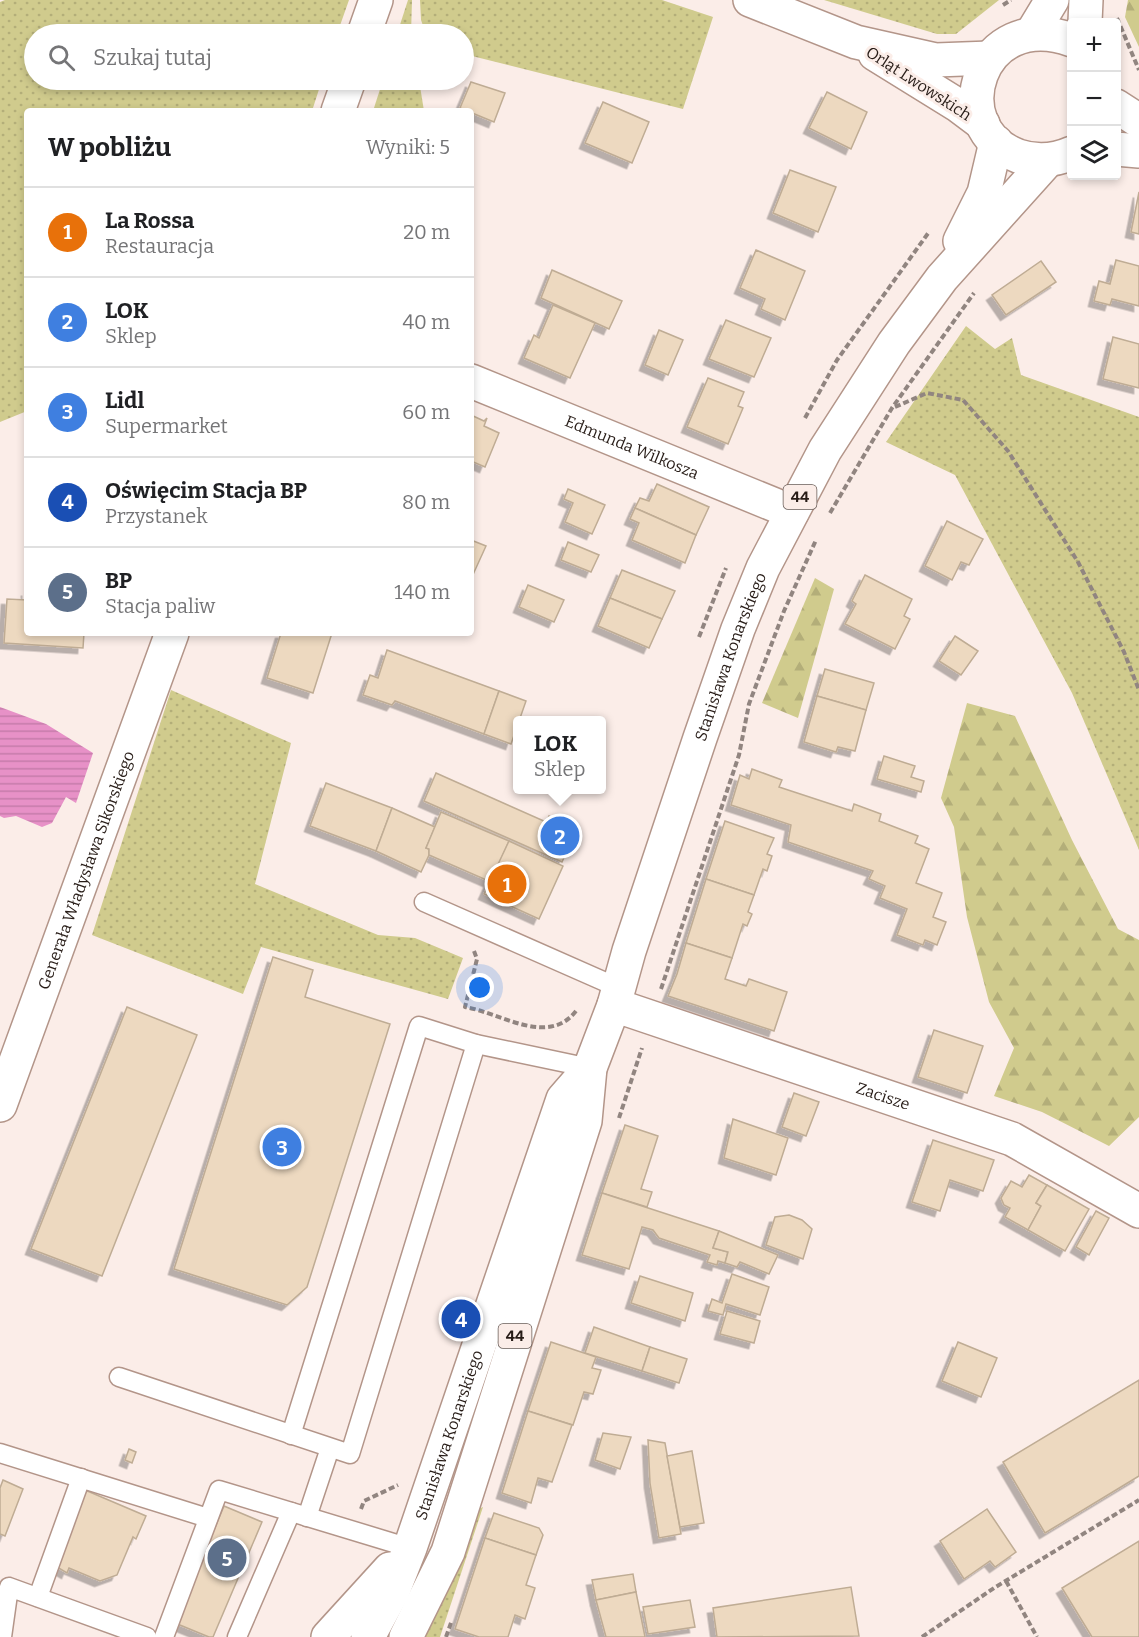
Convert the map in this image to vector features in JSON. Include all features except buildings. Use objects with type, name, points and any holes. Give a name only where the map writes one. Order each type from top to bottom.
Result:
[{"type":"main road","points":[[368,24],[376,0]]},
{"type":"main road","name":"Orląt Lwowskich","points":[[750,0],[856,42],[936,60],[990,57]]},
{"type":"main road","points":[[1032,33],[1052,0]]},
{"type":"main road","points":[[1085,18],[1086,0]]},
{"type":"main road","points":[[990,57],[1009,41],[1032,33],[1053,33],[1067,38]]},
{"type":"main road","name":"Orląt Lwowskich","points":[[856,42],[959,106],[989,133]]},
{"type":"main road","name":"Stanisława Konarskiego","points":[[990,57],[981,73],[977,90],[978,107],[989,133],[1011,153],[1029,160],[1060,157]]},
{"type":"main road","points":[[339,108],[345,90]]},
{"type":"main road","points":[[1121,109],[1139,121]]},
{"type":"main road","name":"Stanisława Konarskiego","points":[[406,1637],[448,1552],[585,1120],[590,1068],[617,997],[629,951],[738,629],[763,568],[825,450],[861,393],[942,278],[984,193],[989,133]]},
{"type":"main road","points":[[1121,149],[1139,151]]},
{"type":"main road","name":"Stanisława Konarskiego","points":[[942,278],[1060,157]]},
{"type":"main road","name":"Edmunda Wilkosza","points":[[474,382],[792,512]]},
{"type":"main road","name":"Generała Władysława Sikorskiego","points":[[0,1106],[171,636]]},
{"type":"main road","name":"Zacisze","points":[[617,997],[652,1018],[1012,1139],[1139,1211]]},
{"type":"main road","name":"Stanisława Konarskiego","points":[[368,1637],[393,1591],[410,1548],[550,1132],[563,1099],[590,1068]]},
{"type":"main road","points":[[328,1637],[410,1548]]},
{"type":"lane","points":[[424,902],[463,919],[617,997]]},
{"type":"lane","points":[[291,1435],[419,1026],[476,1044],[590,1068]]},
{"type":"lane","points":[[119,1377],[350,1454],[476,1044]]},
{"type":"lane","points":[[237,1637],[330,1448]]},
{"type":"lane","points":[[0,1453],[208,1518]]},
{"type":"lane","points":[[38,1597],[81,1478]]},
{"type":"lane","points":[[164,1637],[219,1490],[410,1548]]},
{"type":"lane","points":[[2,1637],[4,1585],[147,1637]]},
{"type":"path","points":[[1003,5],[1011,0]]},
{"type":"path","points":[[1117,8],[1116,15],[1139,70]]},
{"type":"path","points":[[828,517],[892,408],[978,286]]},
{"type":"path","points":[[892,408],[927,393],[963,400],[1000,442],[1078,562],[1124,652],[1139,690]]},
{"type":"path","points":[[618,1119],[739,755],[749,704],[784,611],[817,537]]},
{"type":"path","points":[[463,919],[477,959],[465,1007],[546,1029]]},
{"type":"path","points":[[922,1637],[1006,1581],[1139,1500]]},
{"type":"path","points":[[1006,1581],[1037,1637]]},
{"type":"path","points":[[446,1637],[454,1614]]},
{"type":"green space","points":[[5,0],[349,0],[341,24],[24,24],[24,90],[319,90],[313,108],[24,108],[24,412],[0,422],[0,2]]},
{"type":"green space","points":[[408,0],[412,0],[411,24],[400,24]]},
{"type":"green space","points":[[420,0],[662,0],[713,17],[683,109],[474,57],[474,24],[422,24]]},
{"type":"green space","points":[[824,0],[999,0],[956,34],[937,34]]},
{"type":"green space","points":[[1128,0],[1139,0],[1139,47],[1125,17]]},
{"type":"green space","points":[[380,90],[421,90],[424,108],[374,108]]},
{"type":"green space","points":[[966,326],[995,349],[1012,338],[1021,375],[1139,417],[1139,850],[1072,693],[955,475],[886,442]]},
{"type":"green space","points":[[815,578],[834,589],[798,718],[762,703]]},
{"type":"green space","points":[[171,690],[291,743],[255,884],[378,935],[415,938],[463,958],[448,999],[261,947],[243,994],[92,935]]},
{"type":"green space","points":[[967,703],[1015,716],[1072,840],[1118,929],[1139,940],[1139,1117],[1109,1146],[1042,1112],[994,1096],[1014,1048],[989,1002],[967,917],[954,827],[941,798]]},
{"type":"green space","points":[[483,1507],[440,1637],[417,1637],[472,1512]]},
{"type":"shaded area","points":[[0,707],[46,724],[93,753],[76,803],[66,797],[52,823],[42,827],[16,816],[4,818],[0,816]]},
{"type":"place","name":"LOK","points":[[560,836]]},
{"type":"place","name":"La Rossa","points":[[507,884]]},
{"type":"place","name":"Lidl","points":[[282,1147]]},
{"type":"place","name":"Oświęcim Stacja BP","points":[[461,1319]]},
{"type":"place","name":"BP","points":[[227,1558]]}]
